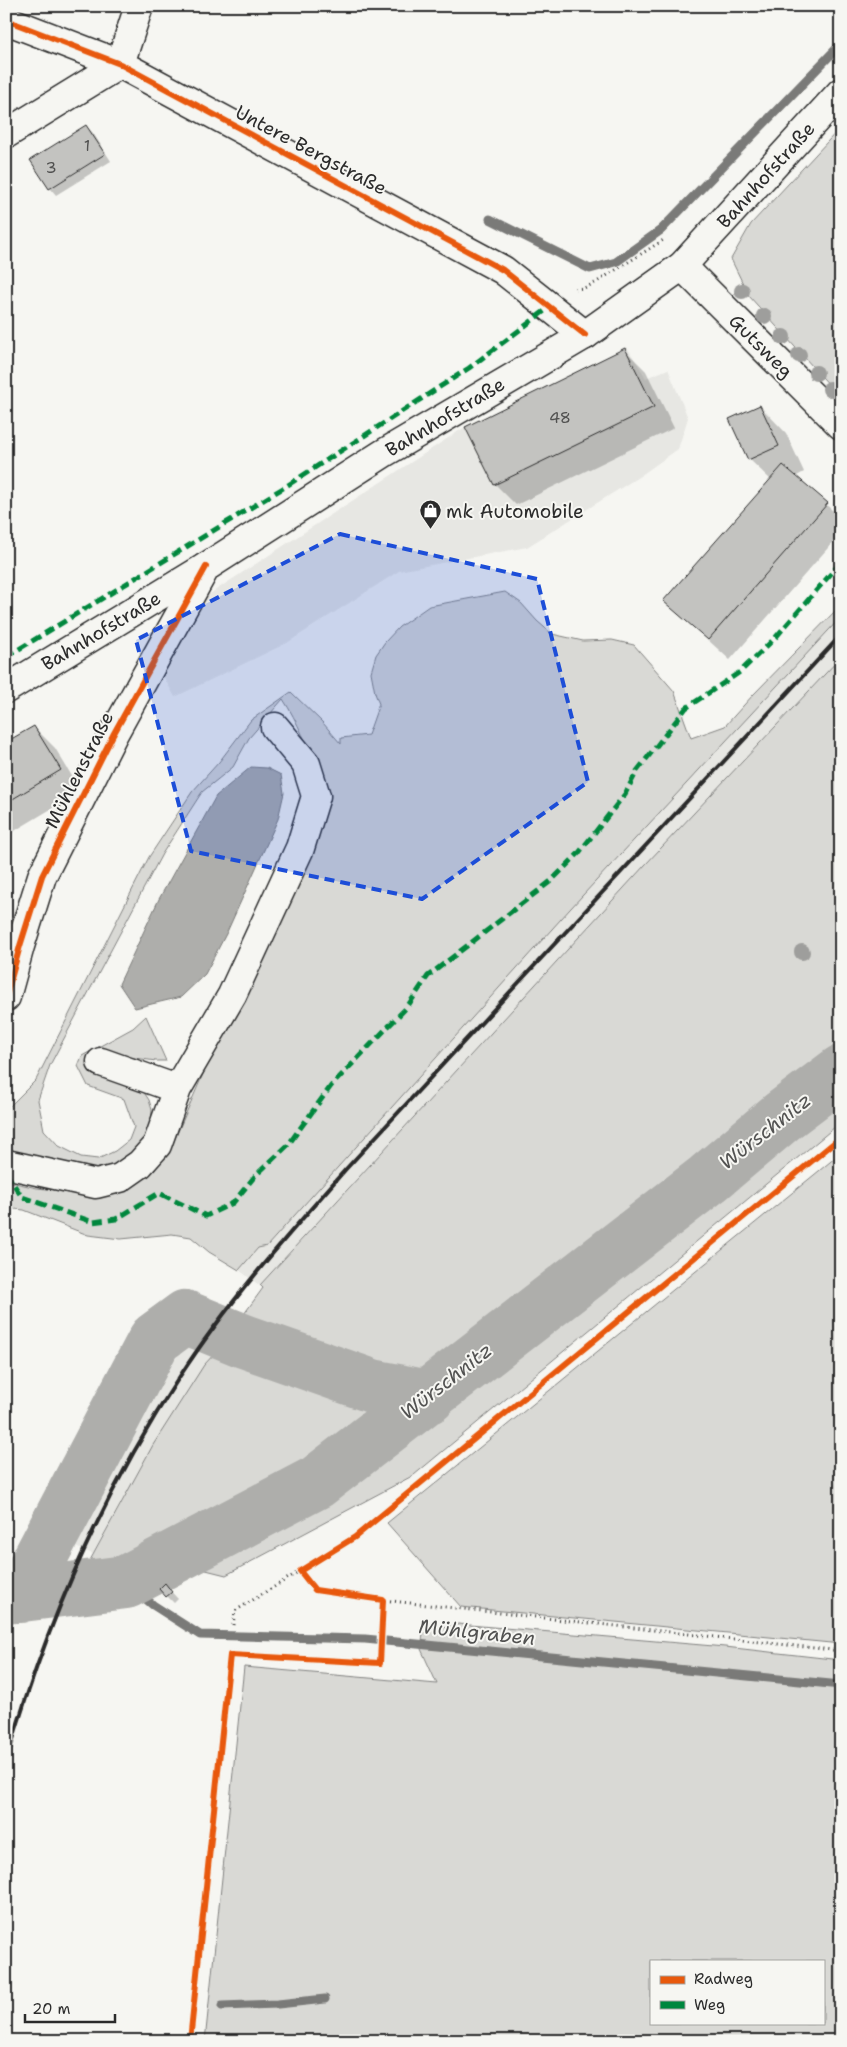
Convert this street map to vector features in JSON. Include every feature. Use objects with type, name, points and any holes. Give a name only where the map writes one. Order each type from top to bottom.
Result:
[{"type":"street","points":[[6,134],[120,64],[139,6]]},
{"type":"street","name":"Untere Bergstraße","points":[[6,20],[120,64],[503,270],[585,335]]},
{"type":"street","name":"Bahnhofstraße","points":[[6,689],[206,567],[384,453],[585,335],[682,266],[841,92]]},
{"type":"street","name":"Gutsweg","points":[[682,266],[841,425]]},
{"type":"street","name":"Mühlenstraße","points":[[6,997],[42,876],[112,735],[206,567]]},
{"type":"street","points":[[6,1164],[96,1184],[120,1178],[140,1164],[156,1145],[177,1089],[232,995],[300,848],[316,796],[306,764],[275,727]]},
{"type":"street","points":[[101,1062],[177,1089]]},
{"type":"path","points":[[574,289],[584,288],[595,283],[671,235]]},
{"type":"path","points":[[232,1625],[235,1611],[355,1537]]},
{"type":"path","points":[[300,1571],[315,1590],[412,1603],[841,1651]]},
{"type":"highlighted area","points":[[340,534],[537,579],[588,782],[422,899],[191,851],[136,640]]},
{"type":"shaded area","points":[[841,127],[841,398],[749,296],[731,259],[751,224]]},
{"type":"shaded area","name":"mk Automobile","points":[[627,347],[646,378],[668,369],[688,418],[678,449],[640,476],[527,547],[399,571],[287,643],[175,697],[163,676],[196,603],[465,427]]},
{"type":"shaded area","points":[[505,592],[521,603],[552,634],[583,641],[612,640],[634,645],[674,691],[691,738],[725,726],[841,605],[841,617],[570,909],[267,1246],[258,1248],[239,1270],[209,1252],[191,1237],[172,1234],[121,1239],[88,1235],[24,1210],[6,1208],[6,1181],[37,1188],[97,1194],[124,1192],[154,1171],[173,1143],[221,1033],[320,770],[283,699],[249,738],[233,767],[202,792],[162,854],[50,1065],[38,1100],[44,1130],[59,1146],[81,1157],[98,1159],[115,1151],[129,1140],[134,1127],[124,1099],[88,1086],[78,1066],[82,1056],[133,1028],[146,1016],[166,1061],[99,1053],[93,1074],[136,1086],[143,1091],[149,1100],[152,1110],[151,1121],[140,1146],[119,1165],[97,1170],[19,1156],[6,1143],[6,1110],[36,1080],[149,857],[192,792],[219,762],[251,720],[291,692],[323,723],[341,744],[341,738],[368,735],[379,704],[371,672],[376,655],[399,627],[429,606]]},
{"type":"shaded area","points":[[841,617],[841,657],[645,865],[307,1233],[260,1285],[263,1288],[239,1270],[258,1248],[267,1246],[570,909]]},
{"type":"shaded area","points":[[841,657],[841,1058],[774,1102],[400,1408],[310,1472],[170,1537],[150,1542],[125,1563],[88,1564],[153,1445],[204,1365],[217,1351],[263,1288],[260,1285],[645,865]]},
{"type":"shaded area","points":[[251,767],[267,768],[281,775],[284,793],[278,819],[227,932],[205,974],[181,997],[135,1008],[119,984],[159,899],[216,796]]},
{"type":"shaded area","points":[[841,1084],[841,1122],[414,1475],[226,1575],[186,1565],[320,1489],[436,1407],[716,1186],[790,1122]]},
{"type":"shaded area","points":[[841,1153],[841,1644],[461,1607],[387,1523]]},
{"type":"shaded area","points":[[192,1333],[217,1351],[204,1366],[119,1506],[93,1554],[73,1546],[81,1520],[128,1433]]},
{"type":"shaded area","points":[[458,1624],[725,1647],[841,1660],[841,2041],[205,2041],[244,1667],[437,1684],[421,1649],[423,1633]]},
{"type":"building","points":[[86,125],[105,154],[49,189],[30,160]]},
{"type":"building","points":[[625,348],[654,407],[494,485],[465,427]]},
{"type":"building","points":[[760,405],[779,446],[748,460],[729,419]]},
{"type":"building","points":[[783,465],[828,503],[708,640],[663,601]]},
{"type":"building","points":[[34,726],[61,770],[6,803],[6,742]]},
{"type":"building","points":[[165,1583],[172,1592],[166,1597],[159,1589]]},
{"type":"waterway","points":[[490,219],[590,269],[616,262],[661,230],[841,44]]},
{"type":"waterway","name":"Würschnitz","points":[[6,1597],[126,1582],[317,1482],[708,1179],[784,1115],[841,1072]]},
{"type":"waterway","points":[[20,1596],[155,1339],[185,1317],[244,1341],[372,1386],[429,1397]]},
{"type":"waterway","name":"Mühlgraben","points":[[126,1582],[153,1605],[200,1635],[365,1639],[841,1685]]},
{"type":"waterway","points":[[222,2006],[278,2004],[325,1999]]},
{"type":"railway","points":[[6,1763],[39,1661],[78,1563],[125,1467],[198,1349],[259,1270],[345,1170],[841,635]]},
{"type":"marked path","points":[[6,657],[288,485],[469,368],[550,307]]},
{"type":"marked path","points":[[6,1173],[22,1197],[93,1222],[116,1219],[159,1193],[206,1216],[233,1203],[255,1176],[288,1145],[331,1086],[407,1007],[428,976],[551,881],[578,854],[625,794],[637,771],[686,708],[740,672],[776,637],[841,562]]},
{"type":"cycle path","points":[[6,20],[120,64],[503,270],[585,335]]},
{"type":"cycle path","points":[[6,997],[42,876],[113,735],[206,567]]},
{"type":"cycle path","points":[[190,2041],[230,1655],[380,1663],[383,1600],[315,1590],[300,1571],[355,1537],[841,1137]]},
{"type":"place","name":"mk Automobile","points":[[430,530]]}]
